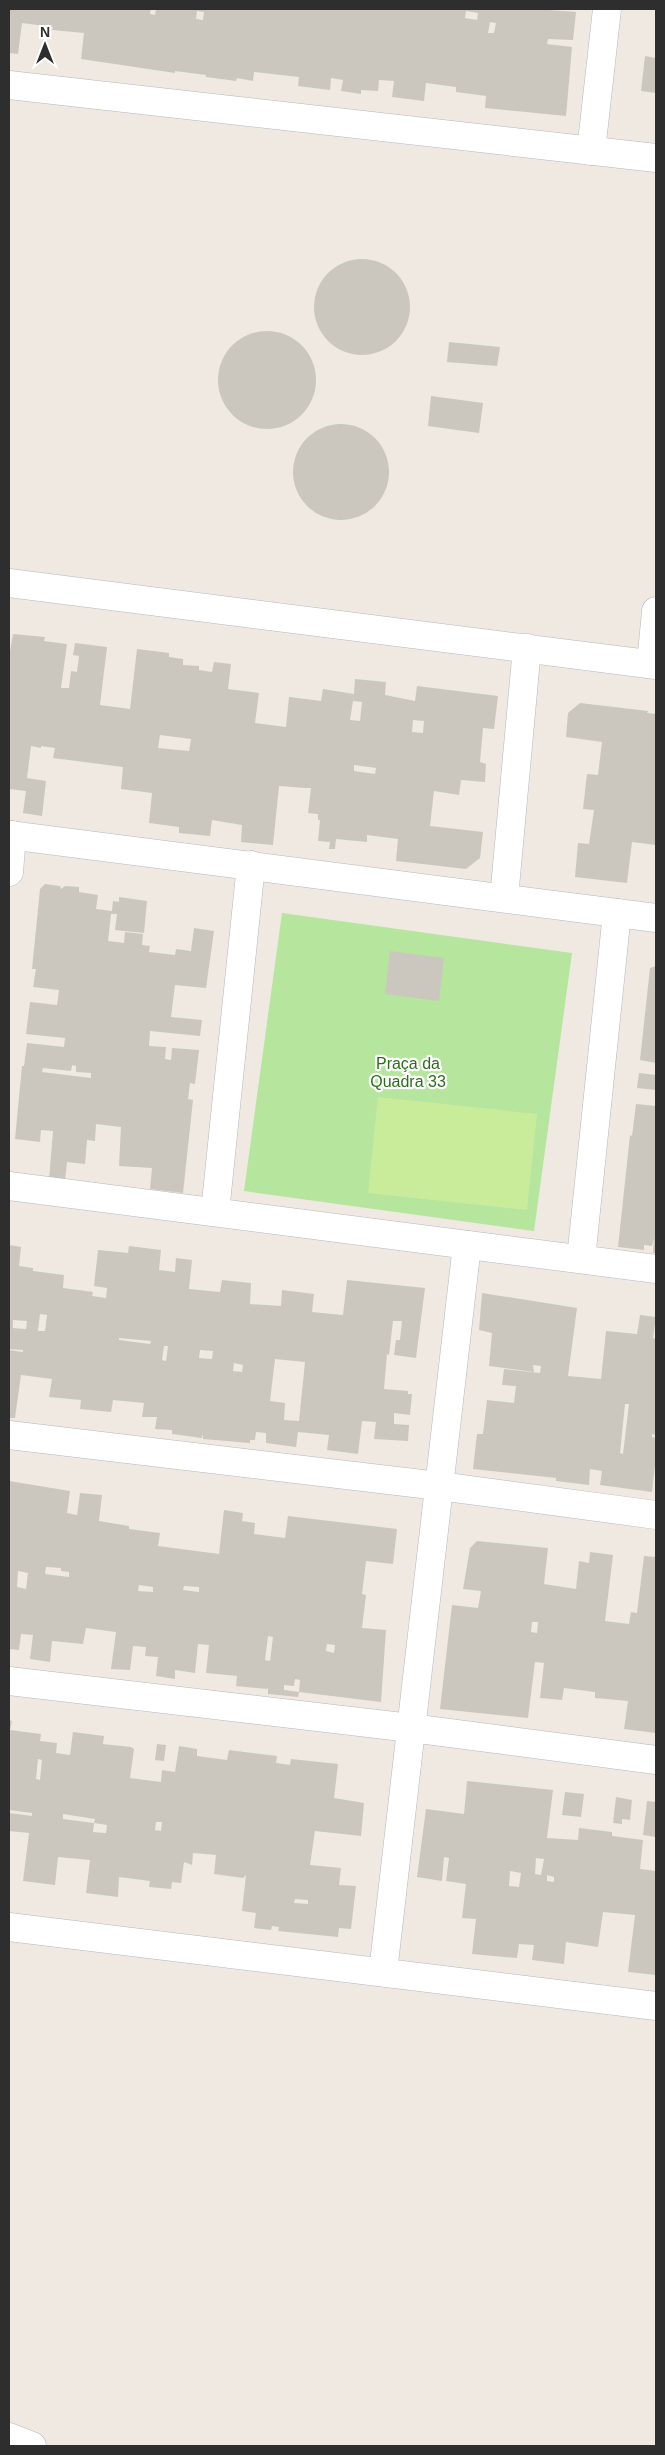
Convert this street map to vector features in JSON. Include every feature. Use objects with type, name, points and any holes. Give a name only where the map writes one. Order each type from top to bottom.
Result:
[{"type":"street","points":[[592,151],[607,9]]},
{"type":"street","points":[[9,85],[656,158]]},
{"type":"street","points":[[9,583],[654,664],[656,611]]},
{"type":"street","points":[[504,898],[526,648]]},
{"type":"street","points":[[9,872],[10,835],[656,918]]},
{"type":"street","points":[[215,1212],[252,866]]},
{"type":"street","points":[[580,1259],[617,913]]},
{"type":"street","points":[[9,1186],[656,1269]]},
{"type":"street","points":[[383,1972],[467,1245]]},
{"type":"street","points":[[9,1435],[439,1486],[656,1515]]},
{"type":"street","points":[[9,1681],[411,1728],[656,1760]]},
{"type":"street","points":[[9,1927],[656,2006]]},
{"type":"street","points":[[9,2438],[15,2446]]},
{"type":"street","points":[[9,2438],[32,2446]]},
{"type":"green space","name":"Praça da Quadra 33","points":[[282,913],[572,953],[534,1231],[244,1191]]},
{"type":"green space","points":[[378,1097],[537,1114],[527,1210],[368,1193]]},
{"type":"building","points":[[9,9],[151,9],[150,14],[155,15],[156,9],[535,9],[576,12],[573,40],[548,39],[547,44],[572,47],[566,116],[485,108],[486,96],[456,92],[456,87],[426,83],[424,101],[392,97],[394,81],[379,80],[378,91],[361,90],[361,94],[341,91],[343,80],[331,78],[330,90],[298,86],[299,77],[254,72],[253,81],[237,78],[236,81],[206,77],[206,75],[175,71],[175,73],[81,59],[84,33],[52,30],[53,27],[22,23],[18,54],[9,53]],"holes":[[[197,11],[204,12],[203,20],[196,19]],[[466,11],[478,13],[477,20],[465,18]],[[490,22],[496,23],[494,33],[488,33]]]},
{"type":"building","points":[[645,56],[656,58],[656,93],[641,91]]},
{"type":"building","points":[[362,259],[380,262],[396,273],[407,289],[410,307],[407,325],[396,341],[380,352],[362,355],[344,352],[328,341],[317,325],[314,307],[317,289],[328,273],[344,262]]},
{"type":"building","points":[[267,331],[286,335],[301,346],[312,361],[316,380],[312,399],[301,414],[286,425],[267,429],[248,425],[233,414],[222,399],[218,380],[222,361],[233,346],[248,335]]},
{"type":"building","points":[[449,342],[500,347],[497,366],[447,362]]},
{"type":"building","points":[[431,396],[483,403],[479,433],[428,426]]},
{"type":"building","points":[[341,424],[359,428],[375,438],[385,454],[389,472],[385,490],[375,506],[359,516],[341,520],[323,516],[307,506],[297,490],[293,472],[297,454],[307,438],[323,428]]},
{"type":"building","points":[[13,634],[45,637],[44,641],[67,644],[61,688],[69,688],[71,671],[77,672],[79,656],[73,655],[75,643],[107,647],[100,705],[130,709],[137,649],[169,653],[169,657],[183,659],[183,665],[199,666],[199,670],[212,672],[214,662],[231,664],[228,689],[259,693],[255,723],[286,727],[289,697],[321,701],[323,689],[354,694],[355,679],[386,682],[385,695],[415,701],[417,686],[498,696],[494,729],[483,728],[480,762],[486,764],[485,782],[461,780],[459,795],[434,791],[430,826],[483,832],[480,858],[466,869],[396,861],[398,839],[367,835],[367,842],[336,839],[335,849],[329,849],[330,842],[318,841],[320,820],[318,820],[318,814],[308,813],[311,788],[279,786],[273,845],[241,842],[242,825],[212,820],[210,836],[179,833],[179,827],[149,823],[152,793],[121,789],[123,767],[53,758],[55,748],[41,746],[41,748],[31,746],[27,778],[46,781],[42,816],[23,813],[26,791],[9,789],[9,657]],"holes":[[[353,701],[362,702],[360,721],[350,720]],[[413,720],[424,721],[423,733],[412,732]],[[160,735],[191,739],[189,751],[158,748]],[[354,765],[376,768],[375,774],[354,771]]]},
{"type":"building","points":[[580,703],[648,711],[647,713],[656,714],[656,845],[632,842],[627,883],[575,877],[578,843],[589,844],[594,810],[583,809],[587,774],[598,775],[602,742],[566,737],[568,713]]},
{"type":"building","points":[[45,884],[60,886],[61,889],[65,886],[79,887],[79,892],[98,895],[96,909],[112,911],[113,901],[119,902],[119,897],[147,901],[144,933],[115,930],[117,914],[111,914],[108,941],[124,943],[125,932],[143,934],[142,945],[150,946],[149,952],[175,955],[176,949],[191,951],[194,928],[214,931],[206,988],[175,985],[171,1017],[202,1020],[200,1036],[150,1031],[149,1046],[166,1047],[165,1059],[171,1060],[172,1048],[199,1050],[195,1084],[190,1083],[188,1099],[193,1100],[183,1193],[150,1189],[152,1168],[119,1166],[121,1127],[96,1124],[95,1141],[87,1140],[85,1164],[67,1162],[65,1181],[49,1180],[53,1131],[41,1130],[40,1142],[15,1139],[22,1066],[24,1066],[27,1043],[64,1047],[65,1038],[26,1034],[30,1002],[57,1005],[59,990],[33,987],[36,969],[32,969],[40,889]],"holes":[[[72,1065],[76,1066],[76,1072],[91,1073],[91,1078],[42,1072],[43,1068],[71,1071]]]},
{"type":"building","points":[[390,951],[444,958],[439,1001],[385,994]]},
{"type":"building","points":[[656,966],[656,1063],[640,1060],[650,968]]},
{"type":"building","points":[[639,1073],[656,1075],[656,1090],[637,1088]]},
{"type":"building","points":[[636,1104],[656,1106],[656,1253],[653,1253],[654,1238],[652,1246],[644,1245],[644,1250],[618,1247],[630,1135],[632,1136]]},
{"type":"building","points":[[9,1245],[21,1247],[19,1266],[33,1268],[33,1271],[64,1275],[63,1288],[93,1292],[92,1296],[106,1298],[107,1288],[94,1286],[98,1250],[128,1253],[129,1246],[161,1250],[159,1270],[175,1272],[176,1258],[192,1260],[189,1289],[220,1292],[222,1280],[251,1283],[250,1304],[281,1306],[282,1290],[314,1294],[312,1312],[343,1315],[347,1280],[425,1288],[416,1358],[394,1355],[396,1340],[400,1340],[402,1321],[393,1321],[389,1355],[387,1354],[384,1389],[408,1391],[408,1394],[412,1394],[410,1415],[394,1413],[394,1424],[409,1425],[408,1441],[374,1439],[376,1422],[362,1421],[358,1454],[327,1450],[329,1435],[298,1432],[296,1447],[266,1443],[266,1433],[256,1432],[255,1440],[250,1440],[250,1443],[203,1439],[203,1433],[202,1438],[172,1434],[172,1430],[155,1429],[157,1417],[142,1417],[144,1403],[113,1400],[111,1412],[80,1409],[81,1400],[49,1397],[52,1379],[21,1375],[15,1418],[9,1418],[9,1350],[23,1352],[23,1350],[9,1349]],"holes":[[[40,1314],[47,1315],[45,1331],[38,1331]],[[13,1320],[27,1321],[26,1329],[13,1328]],[[119,1338],[151,1341],[150,1344],[119,1340]],[[164,1346],[168,1346],[166,1361],[162,1360]],[[200,1350],[213,1351],[212,1359],[199,1358]],[[275,1359],[305,1362],[299,1421],[284,1420],[285,1403],[270,1401]],[[234,1363],[243,1365],[242,1372],[233,1371]]]},
{"type":"building","points":[[482,1293],[577,1308],[568,1376],[601,1379],[606,1331],[637,1334],[640,1315],[656,1317],[653,1338],[656,1339],[656,1435],[652,1434],[652,1437],[656,1438],[656,1456],[652,1492],[600,1485],[602,1471],[590,1469],[589,1485],[556,1481],[556,1478],[473,1469],[477,1434],[483,1434],[487,1400],[514,1403],[516,1386],[502,1385],[504,1369],[540,1373],[541,1366],[533,1365],[534,1372],[489,1366],[492,1333],[479,1330]],"holes":[[[625,1404],[629,1404],[623,1454],[620,1453]]]},
{"type":"building","points":[[9,1481],[70,1491],[67,1513],[77,1515],[80,1493],[102,1495],[99,1521],[129,1526],[129,1529],[160,1533],[158,1546],[219,1554],[224,1510],[243,1513],[242,1521],[255,1523],[254,1534],[285,1538],[288,1516],[397,1529],[393,1564],[366,1561],[362,1594],[366,1595],[362,1628],[386,1630],[381,1702],[299,1692],[298,1697],[268,1694],[268,1687],[267,1689],[236,1686],[237,1676],[206,1673],[209,1645],[198,1644],[195,1673],[175,1670],[175,1679],[156,1676],[158,1657],[145,1656],[146,1647],[133,1646],[130,1670],[111,1669],[116,1632],[86,1628],[83,1644],[52,1641],[50,1662],[30,1659],[33,1635],[21,1634],[19,1650],[9,1649]],"holes":[[[46,1567],[61,1568],[61,1571],[69,1572],[69,1577],[45,1574]],[[18,1571],[28,1573],[26,1589],[17,1587]],[[139,1585],[153,1587],[153,1592],[138,1591]],[[184,1586],[199,1587],[199,1592],[183,1590]],[[268,1636],[273,1637],[270,1661],[265,1660]],[[327,1644],[335,1645],[334,1653],[326,1651]],[[295,1679],[300,1680],[299,1692],[284,1690],[284,1685],[294,1686]]]},
{"type":"building","points":[[477,1541],[548,1548],[544,1584],[576,1589],[579,1561],[589,1563],[590,1552],[613,1555],[605,1621],[629,1624],[631,1612],[637,1613],[644,1556],[656,1557],[656,1733],[624,1729],[628,1701],[595,1698],[595,1692],[564,1688],[562,1700],[540,1698],[544,1663],[535,1662],[528,1718],[440,1709],[452,1605],[478,1608],[481,1591],[463,1589],[470,1548]],"holes":[[[532,1622],[538,1622],[537,1633],[531,1632]]]},
{"type":"building","points":[[9,1720],[12,1721],[10,1730],[41,1734],[40,1741],[57,1743],[56,1753],[70,1755],[73,1732],[104,1736],[103,1744],[131,1747],[134,1749],[130,1778],[161,1782],[162,1770],[175,1772],[179,1746],[197,1749],[197,1756],[227,1760],[229,1750],[277,1756],[276,1763],[290,1765],[291,1759],[338,1764],[334,1798],[364,1803],[361,1836],[315,1831],[310,1865],[341,1868],[339,1885],[356,1886],[351,1929],[339,1928],[338,1937],[278,1931],[279,1927],[272,1926],[271,1930],[254,1928],[256,1913],[242,1911],[246,1875],[243,1878],[214,1874],[216,1855],[193,1853],[192,1865],[184,1862],[181,1883],[172,1882],[171,1889],[149,1887],[150,1881],[119,1877],[118,1897],[86,1893],[90,1860],[58,1857],[55,1885],[23,1881],[29,1833],[9,1831],[9,1813],[32,1816],[32,1813],[9,1810]],"holes":[[[38,1759],[42,1760],[40,1780],[36,1779]],[[63,1814],[95,1819],[94,1823],[63,1819]],[[156,1822],[162,1822],[161,1831],[155,1830]],[[94,1823],[107,1825],[106,1833],[93,1832]],[[295,1899],[308,1900],[308,1904],[294,1903]]]},
{"type":"building","points":[[157,1744],[166,1745],[164,1761],[155,1760]]},
{"type":"building","points":[[467,1781],[553,1790],[547,1838],[578,1840],[579,1828],[612,1832],[612,1836],[643,1840],[640,1869],[656,1871],[656,1975],[628,1972],[635,1915],[603,1912],[598,1947],[566,1942],[564,1964],[532,1960],[534,1945],[519,1944],[517,1958],[472,1954],[476,1919],[462,1918],[466,1884],[446,1881],[449,1858],[444,1857],[442,1881],[417,1877],[426,1809],[464,1814]],"holes":[[[536,1858],[544,1859],[541,1875],[535,1874]],[[510,1871],[521,1873],[519,1887],[509,1886]],[[547,1875],[554,1877],[554,1882],[547,1881]]]},
{"type":"building","points":[[565,1792],[584,1794],[581,1817],[562,1815]]},
{"type":"building","points":[[616,1797],[632,1800],[630,1820],[622,1819],[622,1824],[613,1823]]},
{"type":"building","points":[[647,1801],[656,1802],[656,1837],[643,1835]]}]
